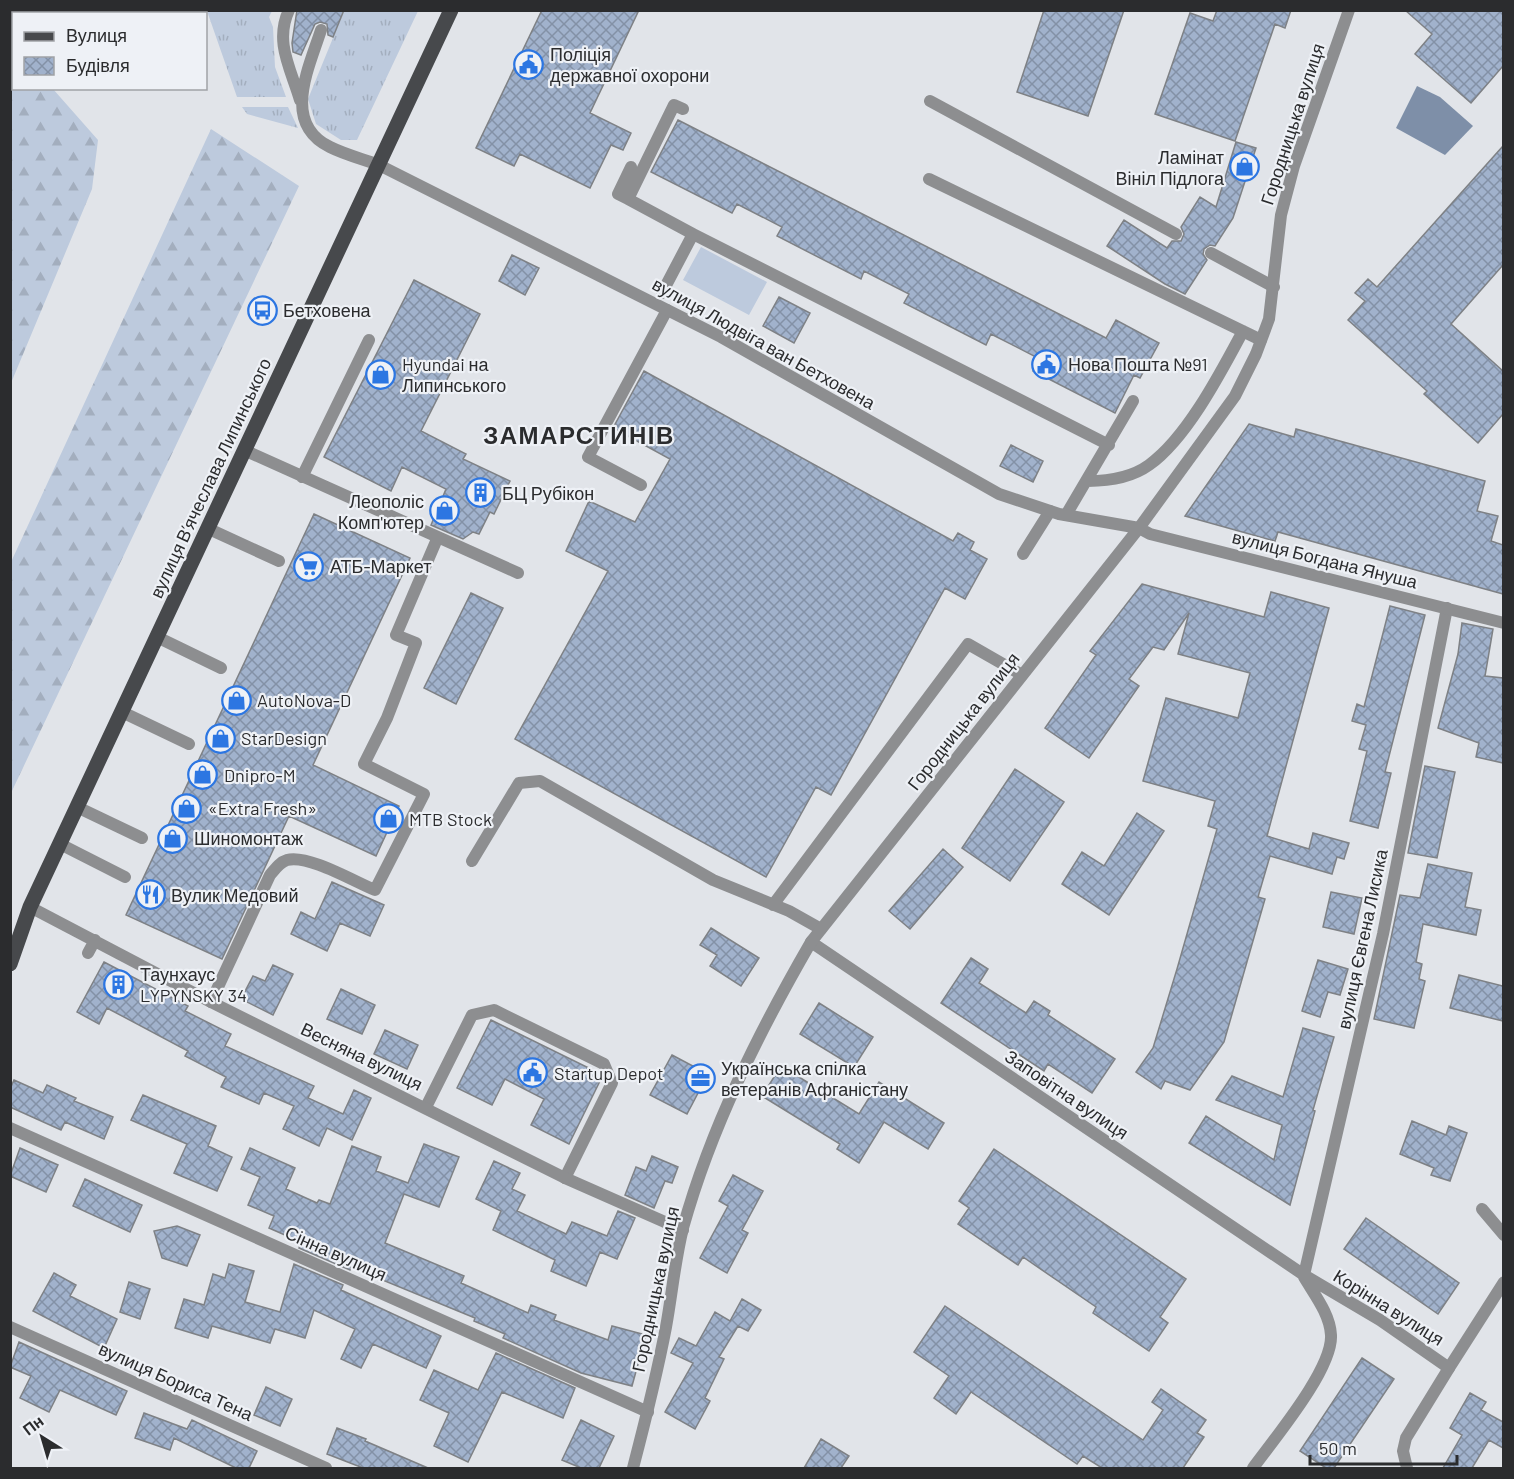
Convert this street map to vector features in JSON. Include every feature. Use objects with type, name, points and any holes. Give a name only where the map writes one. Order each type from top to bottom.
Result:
[{"type":"main road","name":"вулиця Вʼячеслава Липинського","points":[[10,964],[30,907],[451,10]]},
{"type":"street","points":[[289,10],[283,24],[282,40],[286,61],[300,100]]},
{"type":"street","name":"Городницька вулиця","points":[[633,1468],[666,1328],[683,1230],[703,1166],[732,1094],[773,1008],[811,942],[1139,528],[1235,396],[1269,319],[1281,215],[1291,176],[1349,10]]},
{"type":"street","points":[[300,100],[321,30]]},
{"type":"street","name":"вулиця Людвіга ван Бетховена","points":[[300,100],[308,129],[328,146],[379,165],[721,337],[999,494],[1066,515],[1139,528]]},
{"type":"street","points":[[930,101],[1176,234]]},
{"type":"street","points":[[628,199],[659,146],[674,105],[683,109]]},
{"type":"street","points":[[631,167],[618,194],[1109,445]]},
{"type":"street","points":[[929,179],[1261,340]]},
{"type":"street","points":[[662,292],[693,234]]},
{"type":"street","points":[[1211,253],[1274,287]]},
{"type":"street","points":[[641,485],[588,457],[667,310]]},
{"type":"street","points":[[1088,481],[1115,480],[1123,477],[1148,466],[1168,447],[1220,374],[1243,330]]},
{"type":"street","points":[[302,477],[369,340]]},
{"type":"street","points":[[1066,515],[1133,401]]},
{"type":"street","points":[[244,450],[437,539],[518,573]]},
{"type":"street","points":[[1023,554],[1050,511]]},
{"type":"street","name":"вулиця Богдана Януша","points":[[1139,528],[1150,534],[1503,623]]},
{"type":"street","points":[[208,529],[279,561]]},
{"type":"street","points":[[211,1002],[270,875],[278,866],[286,860],[309,862],[375,890],[424,794],[364,764],[387,718],[416,643],[396,634],[437,539]]},
{"type":"street","name":"вулиця Євгена Лисика","points":[[1304,1275],[1383,934],[1447,608]]},
{"type":"street","points":[[157,637],[221,668]]},
{"type":"street","points":[[773,905],[968,644],[1022,675]]},
{"type":"street","points":[[122,712],[189,744]]},
{"type":"street","points":[[472,861],[519,783],[540,781],[713,880],[773,905],[821,929]]},
{"type":"street","points":[[77,807],[142,838]]},
{"type":"street","points":[[60,844],[125,877]]},
{"type":"street","name":"Весняна вулиця","points":[[30,907],[211,1002],[565,1178],[683,1230]]},
{"type":"street","points":[[88,953],[95,940]]},
{"type":"street","name":"Заповітна вулиця","points":[[811,942],[1304,1275]]},
{"type":"street","points":[[426,1107],[472,1015],[482,1011],[494,1010],[604,1064],[612,1083],[565,1178]]},
{"type":"street","name":"Сінна вулиця","points":[[10,1128],[648,1412]]},
{"type":"street","points":[[1482,1209],[1503,1235]]},
{"type":"street","points":[[1253,1468],[1319,1374],[1330,1348],[1328,1320],[1304,1275]]},
{"type":"street","name":"Корінна вулиця","points":[[1304,1275],[1380,1320],[1449,1368],[1406,1438],[1403,1451],[1407,1468]]},
{"type":"street","points":[[1449,1368],[1503,1282]]},
{"type":"street","name":"вулиця Бориса Тена","points":[[10,1327],[326,1468]]},
{"type":"green space","points":[[136,11],[137,12],[56,12]]},
{"type":"green space","points":[[207,11],[272,11],[269,17],[273,27],[275,67],[286,97],[237,97]]},
{"type":"green space","points":[[344,11],[418,11],[357,140],[341,140],[316,124],[308,99]]},
{"type":"green space","points":[[10,59],[12,60],[12,90],[54,90],[98,140],[92,189],[11,383]]},
{"type":"green space","points":[[242,107],[288,107],[298,128],[247,114]]},
{"type":"green space","points":[[211,129],[299,186],[11,793],[11,562]]},
{"type":"green space","points":[[701,247],[767,282],[749,315],[683,280]]},
{"type":"shaded area","points":[[1417,86],[1440,97],[1473,126],[1445,155],[1396,128]]},
{"type":"building","points":[[297,10],[344,10],[333,37],[328,35],[327,24],[320,22],[315,24],[301,55],[293,52],[292,43]]},
{"type":"building","points":[[542,10],[639,10],[590,113],[631,133],[623,150],[611,145],[590,188],[520,154],[514,166],[476,148]]},
{"type":"building","points":[[1044,10],[1124,10],[1088,116],[1017,92]]},
{"type":"building","points":[[1217,10],[1291,10],[1285,28],[1275,24],[1235,141],[1155,114],[1190,13],[1213,21]]},
{"type":"building","points":[[1405,10],[1503,10],[1503,66],[1471,103],[1415,54],[1432,34]]},
{"type":"building","points":[[678,120],[1106,338],[1116,320],[1159,343],[1140,378],[1134,375],[1115,413],[1033,371],[1040,359],[991,334],[986,345],[904,303],[909,294],[864,271],[861,279],[777,236],[782,227],[737,204],[732,213],[651,172]]},
{"type":"building","points":[[1236,142],[1256,148],[1233,218],[1215,246],[1210,245],[1204,249],[1203,254],[1207,260],[1185,294],[1165,284],[1107,246],[1124,220],[1167,248],[1172,241],[1181,241],[1184,234],[1181,227],[1200,197],[1216,207]]},
{"type":"building","points":[[1503,146],[1503,265],[1451,324],[1503,371],[1503,414],[1478,443],[1424,394],[1427,391],[1348,320],[1365,301],[1355,293],[1368,279],[1377,287]]},
{"type":"building","points":[[512,255],[539,268],[525,295],[499,281]]},
{"type":"building","points":[[414,280],[480,314],[421,431],[466,454],[463,459],[510,481],[494,514],[490,512],[479,534],[473,532],[463,539],[431,525],[446,489],[402,467],[391,491],[324,457]]},
{"type":"building","points":[[779,297],[810,313],[794,343],[763,326]]},
{"type":"building","points":[[644,371],[953,541],[958,533],[974,542],[970,550],[987,559],[965,599],[945,588],[831,795],[816,787],[766,877],[515,739],[608,571],[566,551],[589,501],[635,522],[670,459],[613,428]]},
{"type":"building","points":[[1249,424],[1294,437],[1296,429],[1485,481],[1477,511],[1498,516],[1491,541],[1503,545],[1503,594],[1278,532],[1275,541],[1185,516]]},
{"type":"building","points":[[1011,445],[1043,461],[1033,482],[1000,466]]},
{"type":"building","points":[[314,514],[410,558],[313,765],[399,806],[376,856],[289,816],[222,959],[126,915]]},
{"type":"building","points":[[1142,584],[1264,617],[1271,592],[1329,608],[1267,836],[1309,849],[1313,833],[1349,843],[1344,859],[1337,857],[1332,874],[1270,856],[1258,897],[1265,899],[1224,1042],[1190,1090],[1165,1081],[1161,1089],[1136,1072],[1153,1048],[1177,969],[1217,829],[1208,826],[1215,801],[1143,781],[1166,698],[1238,718],[1250,673],[1178,654],[1189,613],[1164,650],[1153,647],[1129,679],[1139,686],[1089,758],[1045,728],[1096,655],[1090,651]]},
{"type":"building","points":[[471,593],[503,608],[456,704],[424,688]]},
{"type":"building","points":[[1390,606],[1425,615],[1385,772],[1391,773],[1378,828],[1350,821],[1367,751],[1359,749],[1366,725],[1352,721],[1357,704],[1364,707]]},
{"type":"building","points":[[1462,623],[1493,629],[1485,676],[1503,678],[1503,763],[1476,757],[1479,743],[1438,728],[1458,654]]},
{"type":"building","points":[[1425,766],[1455,772],[1437,858],[1408,853]]},
{"type":"building","points":[[1015,769],[1064,802],[1010,881],[962,848]]},
{"type":"building","points":[[1137,813],[1164,831],[1109,915],[1062,884],[1082,852],[1104,866]]},
{"type":"building","points":[[943,849],[963,867],[910,929],[889,911]]},
{"type":"building","points":[[1428,864],[1472,873],[1465,907],[1481,910],[1476,935],[1423,924],[1416,962],[1422,964],[1419,979],[1425,981],[1414,1028],[1374,1019],[1400,895],[1420,898]]},
{"type":"building","points":[[332,882],[384,905],[370,936],[340,923],[327,951],[291,934],[301,912],[315,919]]},
{"type":"building","points":[[1331,892],[1362,898],[1354,934],[1323,927]]},
{"type":"building","points":[[711,928],[759,958],[741,986],[710,966],[717,955],[700,945]]},
{"type":"building","points":[[971,958],[988,969],[979,983],[1026,1013],[1034,1001],[1050,1011],[1048,1015],[1115,1059],[1092,1093],[1048,1064],[1044,1071],[941,1003]]},
{"type":"building","points":[[1318,960],[1348,969],[1340,995],[1328,992],[1320,1017],[1302,1011]]},
{"type":"building","points":[[104,962],[188,1006],[185,1011],[231,1034],[225,1046],[314,1086],[308,1098],[343,1114],[354,1090],[371,1098],[352,1140],[327,1128],[319,1146],[283,1129],[294,1106],[264,1093],[259,1104],[221,1087],[226,1077],[185,1056],[188,1051],[107,1008],[99,1024],[77,1012]]},
{"type":"building","points":[[273,965],[293,974],[273,1015],[241,999],[253,976],[265,981]]},
{"type":"building","points":[[1459,975],[1503,986],[1503,1021],[1450,1008]]},
{"type":"building","points":[[341,989],[375,1005],[362,1034],[327,1019]]},
{"type":"building","points":[[819,1003],[873,1037],[854,1067],[800,1034]]},
{"type":"building","points":[[491,1020],[599,1073],[601,1079],[569,1144],[531,1125],[544,1099],[505,1079],[492,1105],[457,1088]]},
{"type":"building","points":[[1303,1028],[1334,1037],[1313,1110],[1315,1111],[1290,1205],[1189,1143],[1206,1116],[1274,1160],[1282,1125],[1216,1100],[1232,1076],[1283,1097]]},
{"type":"building","points":[[385,1030],[418,1045],[407,1069],[374,1054]]},
{"type":"building","points":[[672,1055],[708,1074],[687,1114],[650,1095]]},
{"type":"building","points":[[781,1066],[859,1114],[879,1082],[944,1123],[928,1149],[884,1122],[859,1163],[837,1149],[840,1144],[762,1096]]},
{"type":"building","points":[[14,1080],[43,1093],[47,1085],[76,1098],[74,1101],[113,1117],[104,1139],[65,1122],[61,1130],[10,1107],[10,1089]]},
{"type":"building","points":[[143,1095],[216,1126],[208,1146],[232,1157],[217,1191],[174,1173],[187,1144],[131,1120]]},
{"type":"building","points":[[1412,1121],[1446,1135],[1449,1126],[1467,1133],[1450,1181],[1431,1175],[1434,1168],[1400,1154]]},
{"type":"building","points":[[424,1144],[459,1157],[439,1207],[404,1194],[385,1243],[464,1276],[461,1283],[528,1313],[531,1305],[556,1315],[554,1320],[608,1340],[612,1326],[646,1335],[632,1386],[581,1373],[503,1338],[505,1334],[474,1321],[475,1318],[299,1248],[301,1242],[269,1228],[274,1216],[248,1205],[260,1177],[241,1169],[250,1148],[295,1168],[286,1189],[317,1203],[319,1200],[330,1204],[352,1146],[381,1157],[376,1171],[408,1183]]},
{"type":"building","points":[[20,1148],[58,1165],[46,1192],[10,1176]]},
{"type":"building","points":[[994,1149],[1186,1279],[1160,1317],[1168,1323],[1149,1351],[1093,1313],[1096,1307],[1023,1257],[1018,1265],[958,1224],[969,1208],[959,1201]]},
{"type":"building","points":[[652,1156],[678,1167],[672,1183],[665,1181],[654,1208],[625,1195],[636,1167],[646,1171]]},
{"type":"building","points":[[494,1161],[520,1173],[512,1189],[525,1195],[517,1211],[566,1234],[572,1222],[607,1236],[618,1211],[635,1218],[617,1259],[600,1252],[586,1286],[551,1271],[555,1260],[493,1230],[501,1211],[476,1199]]},
{"type":"building","points":[[733,1175],[763,1191],[742,1230],[748,1233],[727,1273],[700,1258],[728,1206],[719,1201]]},
{"type":"building","points":[[85,1179],[142,1205],[130,1232],[73,1206]]},
{"type":"building","points":[[1366,1218],[1459,1283],[1438,1314],[1344,1249]]},
{"type":"building","points":[[177,1226],[200,1235],[187,1266],[162,1258],[154,1231]]},
{"type":"building","points":[[229,1264],[254,1271],[245,1302],[280,1312],[294,1264],[343,1285],[341,1290],[441,1336],[426,1368],[373,1344],[361,1368],[341,1359],[355,1329],[314,1310],[305,1338],[275,1329],[270,1343],[212,1326],[208,1338],[175,1328],[184,1299],[204,1305],[213,1274],[225,1278]]},
{"type":"building","points":[[54,1273],[76,1285],[70,1296],[117,1319],[104,1348],[33,1311]]},
{"type":"building","points":[[129,1282],[150,1289],[140,1319],[120,1312]]},
{"type":"building","points":[[742,1299],[761,1310],[748,1331],[738,1326],[719,1357],[724,1359],[705,1398],[710,1401],[695,1429],[665,1412],[693,1363],[671,1353],[679,1338],[696,1346],[715,1312],[730,1321]]},
{"type":"building","points":[[945,1306],[1143,1440],[1163,1410],[1152,1402],[1161,1389],[1206,1420],[1197,1433],[1204,1437],[1183,1468],[1102,1468],[1083,1456],[1077,1464],[971,1392],[956,1414],[934,1398],[949,1376],[914,1352]]},
{"type":"building","points":[[19,1342],[127,1391],[116,1415],[60,1390],[49,1412],[20,1398],[31,1376],[10,1367]]},
{"type":"building","points":[[496,1353],[575,1388],[563,1418],[502,1392],[468,1462],[434,1446],[449,1413],[420,1400],[434,1370],[478,1390]]},
{"type":"building","points":[[1362,1358],[1394,1379],[1334,1468],[1326,1468],[1300,1451]]},
{"type":"building","points":[[266,1387],[292,1399],[280,1426],[254,1415]]},
{"type":"building","points":[[1470,1393],[1486,1402],[1481,1410],[1503,1422],[1503,1448],[1489,1440],[1472,1468],[1443,1468],[1462,1435],[1450,1428]]},
{"type":"building","points":[[144,1413],[187,1429],[192,1420],[257,1451],[249,1468],[236,1468],[174,1438],[170,1450],[135,1438]]},
{"type":"building","points":[[581,1420],[614,1436],[599,1468],[581,1468],[562,1460]]},
{"type":"building","points":[[337,1428],[428,1468],[363,1468],[327,1454]]},
{"type":"building","points":[[821,1439],[849,1456],[841,1468],[804,1468]]},
{"type":"place","name":"Поліція державної охорони","points":[[529,64]]},
{"type":"place","name":"Ламінат Вініл Підлога","points":[[1245,167]]},
{"type":"place","name":"Бетховена","points":[[262,310]]},
{"type":"place","name":"Нова Пошта №91","points":[[1047,364]]},
{"type":"place","name":"Hyundai на Липинського","points":[[381,374]]},
{"type":"place","name":"БЦ Рубікон","points":[[481,493]]},
{"type":"place","name":"Леополіс Комп'ютер","points":[[445,511]]},
{"type":"place","name":"АТБ-Маркет","points":[[309,566]]},
{"type":"place","name":"AutoNova-D","points":[[236,700]]},
{"type":"place","name":"StarDesign","points":[[220,738]]},
{"type":"place","name":"Dnipro-M","points":[[203,775]]},
{"type":"place","name":"«Extra Fresh»","points":[[187,808]]},
{"type":"place","name":"MTB Stock","points":[[388,819]]},
{"type":"place","name":"Шиномонтаж","points":[[173,838]]},
{"type":"place","name":"Вулик Медовий","points":[[150,895]]},
{"type":"place","name":"Таунхаус LYPYNSKY 34","points":[[119,984]]},
{"type":"place","name":"Startup Depot","points":[[533,1073]]},
{"type":"place","name":"Українська спілка ветеранів Афганістану","points":[[700,1078]]},
{"type":"district","name":"ЗАМАРСТИНІВ","points":[[579,434]]}]
